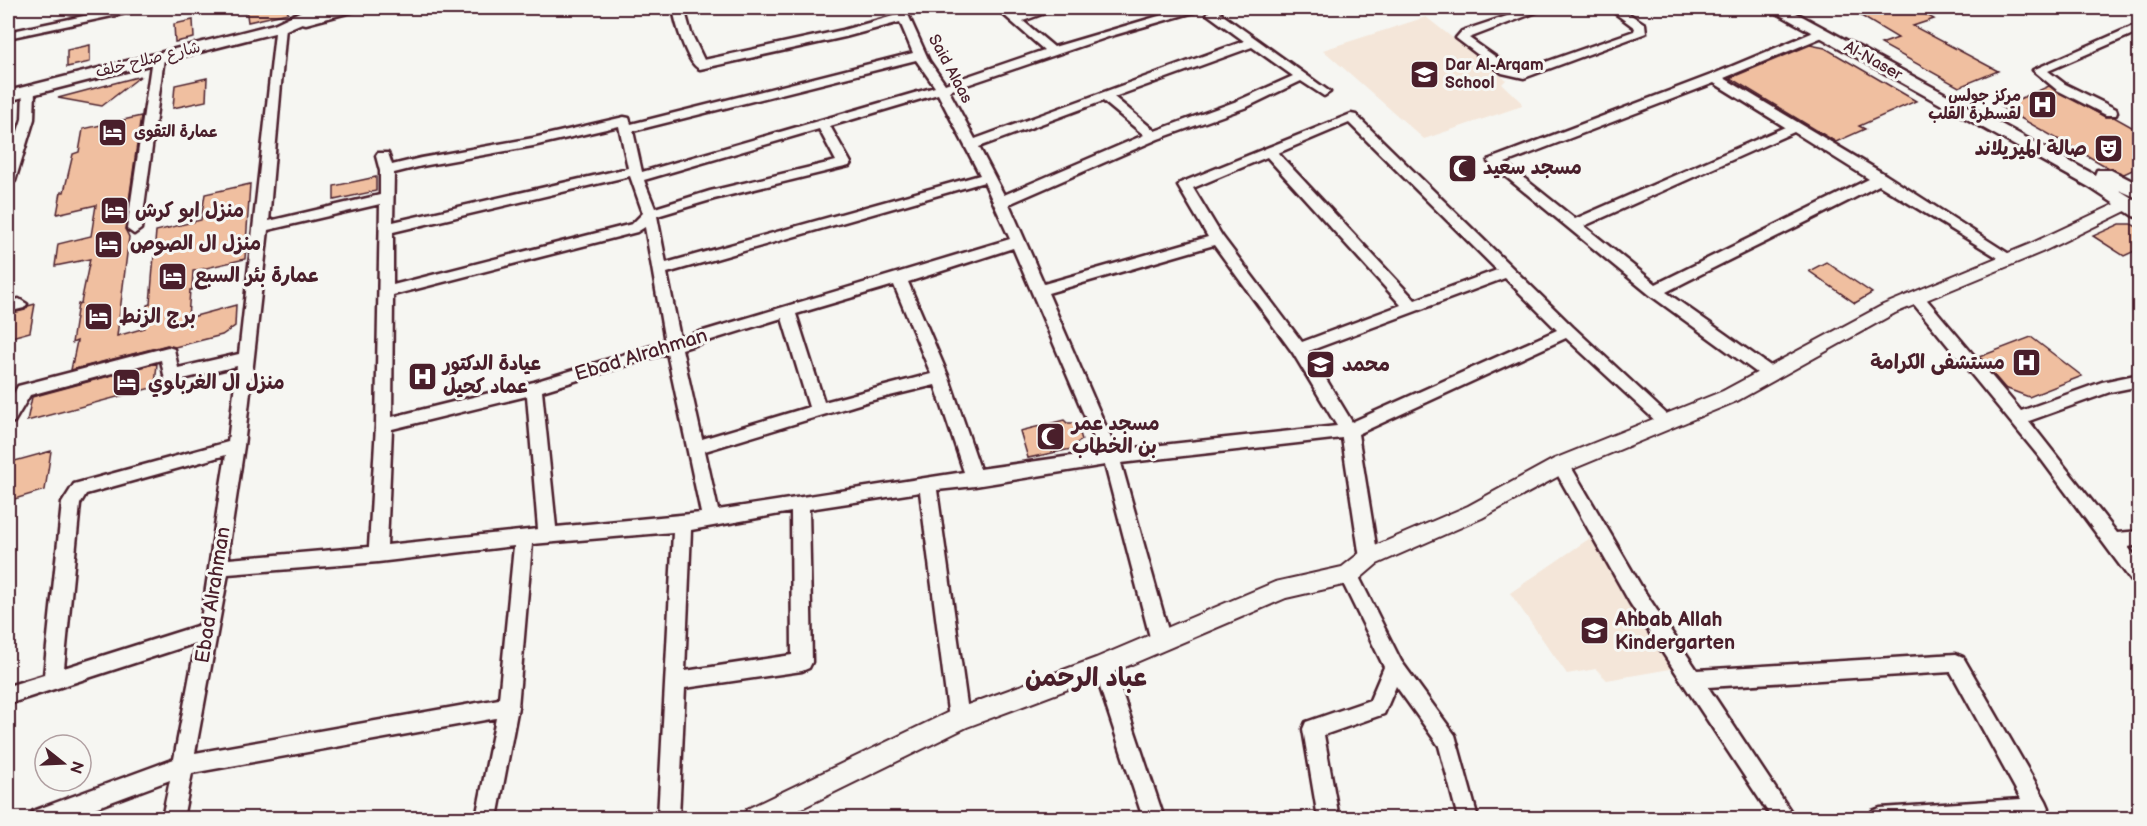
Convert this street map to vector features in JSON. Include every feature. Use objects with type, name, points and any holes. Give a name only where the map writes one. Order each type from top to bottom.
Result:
[{"type":"main road","name":"شارع صلاح خلف","points":[[283,25],[320,8]]},
{"type":"main road","name":"شارع صلاح خلف","points":[[8,96],[349,8]]},
{"type":"main road","name":"Al-Naser","points":[[1776,8],[2096,183],[2136,201]]},
{"type":"main road","points":[[1801,8],[2136,201]]},
{"type":"street","points":[[8,35],[80,14],[136,8]]},
{"type":"street","points":[[678,8],[685,33],[700,65],[846,33],[905,11]]},
{"type":"street","points":[[1001,8],[1052,51]]},
{"type":"street","points":[[1016,19],[1049,8]]},
{"type":"street","points":[[385,229],[637,174],[823,125],[942,90],[1052,51],[1197,8]]},
{"type":"street","points":[[1218,8],[1213,14],[1324,92]]},
{"type":"street","points":[[1541,8],[1466,34],[1462,39],[1506,70],[1524,74],[1640,33],[1641,27],[1617,8]]},
{"type":"street","name":"Said Alaas","points":[[905,11],[920,55],[942,90],[1002,202],[1038,291],[1111,457],[1161,641]]},
{"type":"street","points":[[2111,112],[2061,87],[2039,70],[2139,25],[2137,20],[2139,19]]},
{"type":"street","name":"Ebad Alrahman","points":[[172,819],[220,567],[220,545],[236,446],[283,25]]},
{"type":"street","points":[[1770,374],[1655,291],[1496,162],[1715,78],[1821,33]]},
{"type":"street","points":[[972,145],[1254,42]]},
{"type":"street","points":[[627,129],[920,55]]},
{"type":"street","points":[[134,229],[158,58]]},
{"type":"street","points":[[1002,202],[1153,136],[1242,104],[1302,76]]},
{"type":"street","points":[[1715,78],[2010,259]]},
{"type":"street","points":[[8,181],[28,120],[29,90]]},
{"type":"street","points":[[1106,97],[1153,136]]},
{"type":"street","points":[[1369,558],[1349,431],[1299,350],[1217,239],[1185,186],[1351,118],[1568,332],[1666,422]]},
{"type":"street","points":[[378,554],[384,425],[385,164],[624,121],[650,214],[659,270],[711,519]]},
{"type":"street","points":[[385,292],[637,227],[650,214],[710,195],[844,163],[823,125]]},
{"type":"street","points":[[1574,225],[1796,127]]},
{"type":"street","points":[[1270,152],[1413,308]]},
{"type":"street","points":[[659,270],[987,177]]},
{"type":"street","points":[[1655,291],[1881,178]]},
{"type":"street","points":[[261,227],[386,198]]},
{"type":"street","points":[[756,819],[959,719],[1103,666],[1283,589],[1348,575],[1369,558],[1474,512],[1561,465],[1730,396],[1889,309],[2010,259],[2136,201]]},
{"type":"street","points":[[1038,291],[1217,239]]},
{"type":"street","name":"Ebad Alrahman","points":[[384,425],[534,388],[1019,241]]},
{"type":"street","points":[[1299,350],[1508,271]]},
{"type":"street","points":[[899,279],[941,378],[975,478]]},
{"type":"street","points":[[1917,298],[2018,419],[2115,541],[2139,577]]},
{"type":"street","points":[[787,311],[818,411]]},
{"type":"street","points":[[220,567],[682,524],[800,503],[1111,457],[1349,431],[1568,332]]},
{"type":"street","points":[[8,418],[24,390],[168,353],[171,376],[246,358]]},
{"type":"street","points":[[696,447],[869,395],[941,378]]},
{"type":"street","points":[[2018,419],[2108,386],[2139,380]]},
{"type":"street","points":[[534,388],[548,535]]},
{"type":"street","points":[[53,681],[71,503],[80,489],[236,446]]},
{"type":"street","points":[[1561,465],[1637,597],[1784,819]]},
{"type":"street","points":[[928,485],[959,719]]},
{"type":"street","points":[[675,681],[802,662],[800,503]]},
{"type":"street","points":[[669,819],[682,524]]},
{"type":"street","points":[[487,819],[508,707],[524,538]]},
{"type":"street","points":[[2115,541],[2139,538]]},
{"type":"street","points":[[1348,575],[1394,667],[1448,742],[1468,819]]},
{"type":"street","points":[[8,695],[208,632]]},
{"type":"street","points":[[1691,679],[1956,663],[2038,808],[1880,819]]},
{"type":"street","points":[[1103,666],[1154,819]]},
{"type":"street","points":[[1328,819],[1313,729],[1377,707],[1394,667]]},
{"type":"street","points":[[41,819],[184,765],[508,707]]},
{"type":"shaded area","name":"Dar Al-Arqam School","points":[[1426,17],[1506,80],[1502,84],[1521,102],[1522,106],[1424,139],[1323,50]]},
{"type":"shaded area","name":"Ahbab Allah Kindergarten","points":[[1593,536],[1676,668],[1607,680],[1596,669],[1567,674],[1510,593]]},
{"type":"building","points":[[246,8],[287,8],[288,13],[248,22]]},
{"type":"building","points":[[1886,8],[1914,8],[1934,19],[1913,26],[1998,71],[1959,87],[1881,44],[1898,38],[1861,16]]},
{"type":"building","points":[[193,20],[194,38],[175,42],[174,24]]},
{"type":"building","points":[[90,45],[90,62],[67,67],[67,50]]},
{"type":"building","points":[[1810,45],[1825,48],[1916,101],[1859,126],[1865,129],[1836,142],[1730,78]]},
{"type":"building","points":[[141,76],[102,106],[58,98]]},
{"type":"building","points":[[207,78],[206,101],[173,108],[175,85]]},
{"type":"building","name":"صالة الميريلاند","points":[[2049,86],[2105,117],[2114,117],[2139,131],[2139,167],[2124,174],[2109,168],[2001,107]]},
{"type":"building","points":[[141,116],[125,229],[129,237],[117,336],[145,328],[147,305],[150,304],[156,231],[201,220],[205,194],[250,184],[245,259],[193,271],[192,290],[190,290],[188,318],[236,305],[235,326],[222,335],[175,347],[167,345],[71,370],[77,341],[72,343],[78,304],[81,303],[90,259],[55,266],[58,244],[91,236],[96,205],[57,214],[61,192],[64,192],[73,154],[79,152],[83,129]]},
{"type":"building","points":[[376,177],[376,191],[334,200],[334,186]]},
{"type":"building","points":[[2120,224],[2131,224],[2139,228],[2139,249],[2124,256],[2093,236]]},
{"type":"building","points":[[1826,262],[1872,293],[1855,303],[1809,271]]},
{"type":"building","points":[[35,304],[30,332],[8,338],[8,314],[25,310],[28,306]]},
{"type":"building","name":"مستشفى الكرامة","points":[[2031,337],[2082,376],[2029,397],[2005,388],[1993,374],[1994,369],[1979,357]]},
{"type":"building","points":[[157,363],[155,387],[27,421],[32,397]]},
{"type":"building","name":"مسجد عمر بن الخطاب","points":[[1064,420],[1067,423],[1077,423],[1082,440],[1074,445],[1076,448],[1028,458],[1020,431]]},
{"type":"building","points":[[51,451],[45,490],[8,501],[11,462]]},
{"type":"place","name":"Dar Al-Arqam School","points":[[1424,74]]},
{"type":"place","name":"مركز جولس لقسطرة القلب","points":[[2042,105]]},
{"type":"place","name":"عمارة التقوى","points":[[113,132]]},
{"type":"place","name":"صالة الميريلاند","points":[[2108,149]]},
{"type":"place","name":"مسجد سعيد","points":[[1462,168]]},
{"type":"place","name":"منزل ابو كرش","points":[[114,211]]},
{"type":"place","name":"منزل ال الصوص","points":[[109,244]]},
{"type":"place","name":"عمارة بئر السبع","points":[[173,276]]},
{"type":"place","name":"برج الزنط","points":[[98,317]]},
{"type":"place","name":"مستشفى الكرامة","points":[[2026,363]]},
{"type":"place","name":"محمد","points":[[1321,365]]},
{"type":"place","name":"عيادة الدكتور عماد كحيل","points":[[422,376]]},
{"type":"place","name":"منزل ال الغرباوي","points":[[127,383]]},
{"type":"place","name":"مسجد عمر بن الخطاب","points":[[1051,436]]},
{"type":"place","name":"Ahbab Allah Kindergarten","points":[[1594,631]]},
{"type":"district","name":"عباد الرحمن","points":[[1086,678]]}]
